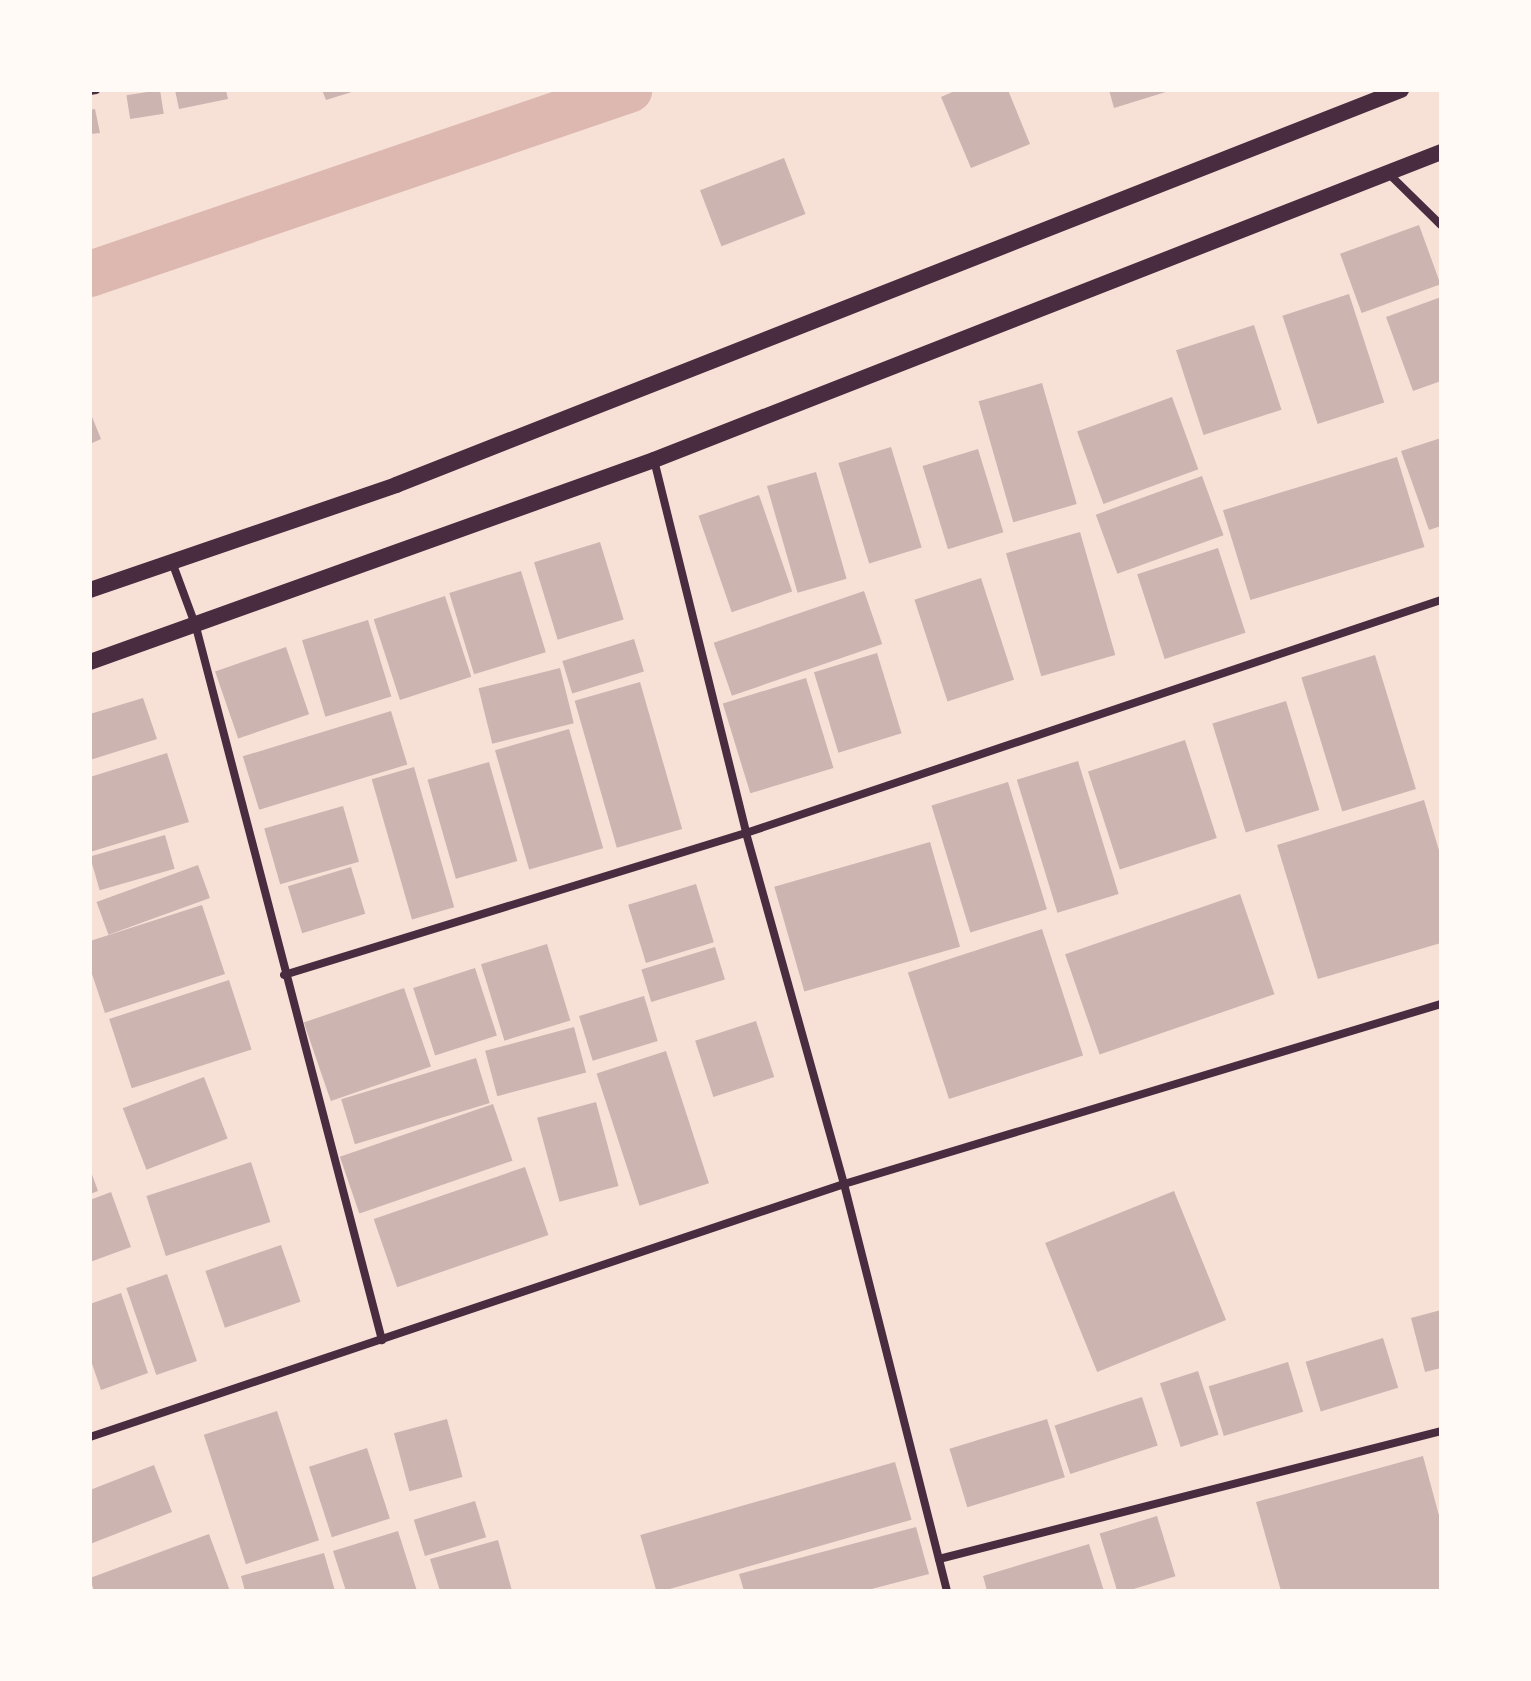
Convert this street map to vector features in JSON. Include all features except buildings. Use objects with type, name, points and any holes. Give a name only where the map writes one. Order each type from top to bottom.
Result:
[{"type":"main road","points":[[90,590],[396,485],[1401,90]]},
{"type":"main road","points":[[90,662],[196,627],[654,460],[1441,152]]},
{"type":"street","points":[[1388,172],[1441,225]]},
{"type":"street","points":[[654,460],[746,833],[844,1184],[947,1591]]},
{"type":"street","points":[[172,562],[196,627],[284,975],[382,1340]]},
{"type":"street","points":[[284,975],[746,833],[1441,600]]},
{"type":"street","points":[[90,1437],[844,1184],[1441,1004]]},
{"type":"street","points":[[939,1559],[1441,1431]]},
{"type":"waterway","points":[[90,274],[629,90]]}]
